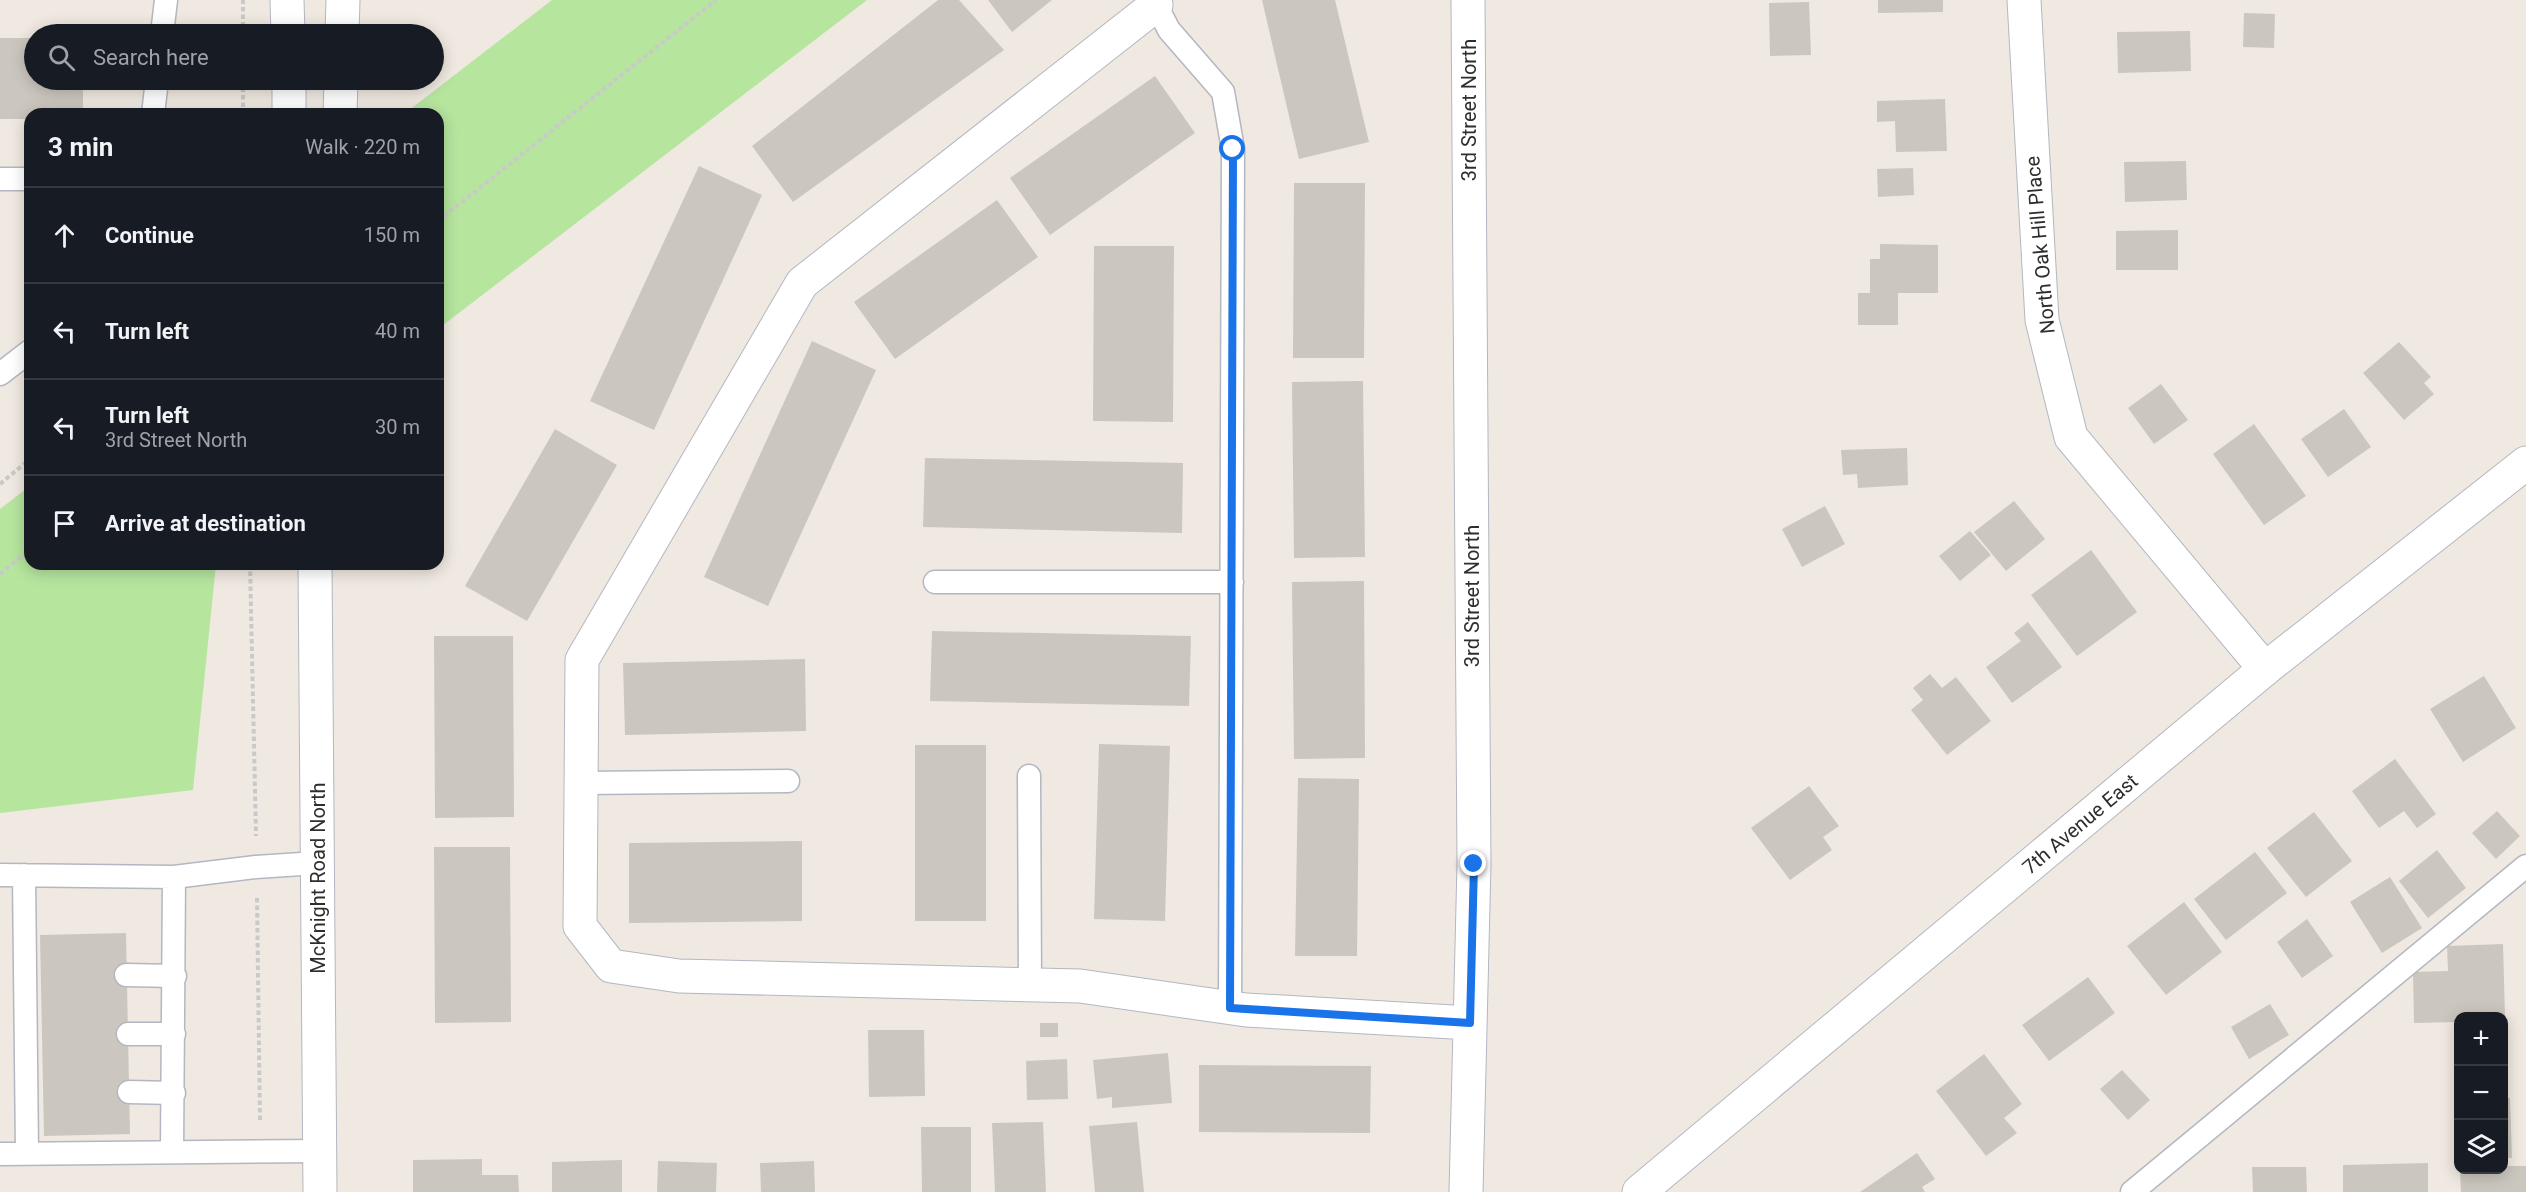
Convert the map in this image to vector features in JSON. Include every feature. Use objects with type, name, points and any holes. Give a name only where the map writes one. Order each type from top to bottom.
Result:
[{"type":"street","points":[[287,0],[288,24]]},
{"type":"street","points":[[342,24],[343,0]]},
{"type":"street","name":"3rd Street North","points":[[1466,1192],[1474,852],[1468,0]]},
{"type":"street","name":"North Oak Hill Place","points":[[2024,0],[2042,320],[2071,437],[2265,669]]},
{"type":"street","points":[[1158,3],[802,284],[582,660],[580,926],[611,966],[679,976],[1080,986],[1230,1008],[1470,1023]]},
{"type":"street","points":[[289,90],[289,108]]},
{"type":"street","points":[[340,108],[341,90]]},
{"type":"street","name":"7th Avenue East","points":[[1639,1192],[2265,669],[2526,463]]},
{"type":"street","name":"McKnight Road North","points":[[315,570],[320,1192]]},
{"type":"lane","points":[[163,24],[166,0]]},
{"type":"lane","points":[[1158,3],[1169,30],[1222,92],[1233,149],[1230,1008]]},
{"type":"lane","points":[[154,108],[156,90]]},
{"type":"lane","points":[[0,179],[24,178]]},
{"type":"lane","points":[[0,374],[24,356]]},
{"type":"lane","points":[[935,582],[1232,582]]},
{"type":"lane","points":[[1029,776],[1030,985]]},
{"type":"lane","points":[[581,783],[788,781]]},
{"type":"lane","points":[[0,874],[174,877],[256,867],[318,863]]},
{"type":"lane","points":[[2132,1192],[2526,866]]},
{"type":"lane","points":[[24,875],[33,976],[34,1034],[34,1093],[27,1153]]},
{"type":"lane","points":[[172,1152],[174,877]]},
{"type":"lane","points":[[126,975],[175,976]]},
{"type":"lane","points":[[128,1034],[174,1034]]},
{"type":"lane","points":[[129,1092],[174,1093]]},
{"type":"lane","points":[[0,1154],[320,1151]]},
{"type":"path","points":[[243,0],[243,24]]},
{"type":"path","points":[[444,216],[716,0]]},
{"type":"path","points":[[243,90],[243,108]]},
{"type":"path","points":[[0,484],[24,464]]},
{"type":"path","points":[[0,574],[24,555]]},
{"type":"green space","points":[[552,0],[867,0],[444,324],[444,108],[412,108],[435,90],[444,90],[444,83]]},
{"type":"green space","points":[[24,491],[24,570],[215,570],[193,790],[0,813],[0,509]]},
{"type":"building","points":[[938,0],[959,0],[1004,50],[793,202],[752,146]]},
{"type":"building","points":[[988,0],[1052,0],[1012,32]]},
{"type":"building","points":[[1262,0],[1335,0],[1369,142],[1299,159]]},
{"type":"building","points":[[1878,0],[1943,0],[1943,12],[1878,13]]},
{"type":"building","points":[[1809,2],[1811,55],[1770,56],[1769,3]]},
{"type":"building","points":[[2244,13],[2275,14],[2274,48],[2243,47]]},
{"type":"building","points":[[2190,31],[2191,71],[2118,73],[2117,32]]},
{"type":"building","points":[[0,38],[24,38],[24,90],[83,90],[83,108],[24,108],[24,119],[0,119]]},
{"type":"building","points":[[1155,76],[1195,133],[1050,235],[1010,178]]},
{"type":"building","points":[[1945,99],[1947,151],[1896,152],[1895,121],[1877,122],[1877,101]]},
{"type":"building","points":[[2186,161],[2187,200],[2125,202],[2124,162]]},
{"type":"building","points":[[699,166],[762,195],[654,430],[590,401]]},
{"type":"building","points":[[1913,168],[1914,195],[1878,197],[1877,169]]},
{"type":"building","points":[[1294,183],[1365,183],[1364,358],[1293,358]]},
{"type":"building","points":[[997,200],[1038,257],[895,359],[854,302]]},
{"type":"building","points":[[2178,230],[2178,270],[2116,270],[2116,231]]},
{"type":"building","points":[[1880,244],[1938,245],[1938,293],[1898,293],[1898,325],[1858,325],[1858,293],[1870,293],[1870,259],[1880,259]]},
{"type":"building","points":[[1094,246],[1174,246],[1173,422],[1093,421]]},
{"type":"building","points":[[812,341],[876,370],[768,606],[704,577]]},
{"type":"building","points":[[2399,342],[2431,377],[2424,383],[2434,394],[2404,420],[2363,373]]},
{"type":"building","points":[[1363,381],[1365,557],[1294,558],[1292,382]]},
{"type":"building","points":[[2161,384],[2188,420],[2154,444],[2128,408]]},
{"type":"building","points":[[2344,409],[2371,447],[2328,477],[2301,439]]},
{"type":"building","points":[[2254,424],[2306,496],[2264,525],[2213,454]]},
{"type":"building","points":[[555,429],[617,465],[527,621],[465,586]]},
{"type":"building","points":[[1907,448],[1908,485],[1858,488],[1857,474],[1843,475],[1841,450]]},
{"type":"building","points":[[925,458],[1183,463],[1182,533],[923,527]]},
{"type":"building","points":[[2014,501],[2045,539],[2006,571],[1974,532]]},
{"type":"building","points":[[1825,506],[1845,544],[1802,567],[1782,529]]},
{"type":"building","points":[[1970,531],[1991,555],[1960,581],[1939,556]]},
{"type":"building","points":[[2091,550],[2137,612],[2077,656],[2031,595]]},
{"type":"building","points":[[1364,581],[1365,758],[1294,759],[1292,582]]},
{"type":"building","points":[[2028,622],[2062,667],[2012,703],[1986,667],[2021,641],[2014,633]]},
{"type":"building","points":[[932,631],[1191,636],[1189,706],[930,701]]},
{"type":"building","points":[[434,636],[513,636],[514,817],[435,818]]},
{"type":"building","points":[[805,659],[806,731],[625,735],[623,663]]},
{"type":"building","points":[[1930,674],[1942,688],[1956,677],[1991,721],[1947,755],[1911,710],[1923,700],[1913,688]]},
{"type":"building","points":[[2484,676],[2516,728],[2463,762],[2430,709]]},
{"type":"building","points":[[1099,744],[1170,746],[1165,921],[1094,919]]},
{"type":"building","points":[[915,745],[986,745],[986,921],[915,921]]},
{"type":"building","points":[[2395,759],[2436,814],[2417,828],[2404,811],[2379,828],[2352,791]]},
{"type":"building","points":[[1298,778],[1359,779],[1357,956],[1295,956]]},
{"type":"building","points":[[1809,786],[1839,826],[1823,837],[1832,850],[1790,880],[1751,828]]},
{"type":"building","points":[[2497,811],[2520,836],[2496,859],[2472,833]]},
{"type":"building","points":[[2314,812],[2352,861],[2306,897],[2267,848]]},
{"type":"building","points":[[802,841],[802,921],[629,923],[629,843]]},
{"type":"building","points":[[434,847],[510,847],[511,1022],[435,1023]]},
{"type":"building","points":[[2437,850],[2466,888],[2428,918],[2399,881]]},
{"type":"building","points":[[2255,852],[2287,893],[2226,940],[2194,899]]},
{"type":"building","points":[[2390,877],[2422,928],[2382,953],[2350,902]]},
{"type":"building","points":[[2184,902],[2222,952],[2166,995],[2127,946]]},
{"type":"building","points":[[2307,919],[2333,956],[2302,978],[2277,942]]},
{"type":"building","points":[[126,933],[130,1134],[44,1136],[40,935]]},
{"type":"building","points":[[2503,944],[2505,1012],[2454,1012],[2454,1022],[2414,1023],[2413,972],[2448,971],[2447,946]]},
{"type":"building","points":[[2088,977],[2115,1013],[2049,1061],[2022,1025]]},
{"type":"building","points":[[2270,1004],[2289,1035],[2249,1059],[2231,1027]]},
{"type":"building","points":[[1040,1023],[1058,1023],[1058,1037],[1040,1037]]},
{"type":"building","points":[[868,1030],[924,1030],[925,1096],[869,1097]]},
{"type":"building","points":[[1168,1053],[1172,1103],[1112,1108],[1112,1097],[1097,1099],[1093,1060]]},
{"type":"building","points":[[1984,1054],[2022,1104],[2004,1118],[2017,1133],[1986,1156],[1936,1091]]},
{"type":"building","points":[[1067,1059],[1068,1099],[1027,1100],[1026,1061]]},
{"type":"building","points":[[1199,1065],[1371,1066],[1370,1133],[1199,1132]]},
{"type":"building","points":[[2122,1070],[2150,1100],[2128,1120],[2100,1089]]},
{"type":"building","points":[[2508,1098],[2510,1098],[2512,1158],[2508,1158]]},
{"type":"building","points":[[1043,1122],[1046,1192],[995,1192],[992,1123]]},
{"type":"building","points":[[1137,1122],[1144,1192],[1095,1192],[1089,1126]]},
{"type":"building","points":[[921,1127],[971,1127],[971,1192],[922,1192]]},
{"type":"building","points":[[1917,1153],[1935,1179],[1922,1187],[1925,1192],[1860,1192]]},
{"type":"building","points":[[482,1159],[482,1175],[518,1175],[519,1192],[413,1192],[413,1160]]},
{"type":"building","points":[[622,1160],[622,1192],[552,1192],[552,1162]]},
{"type":"building","points":[[658,1161],[717,1163],[716,1192],[657,1192]]},
{"type":"building","points":[[814,1161],[815,1192],[761,1192],[760,1163]]},
{"type":"building","points":[[2428,1163],[2428,1192],[2343,1192],[2343,1165]]},
{"type":"building","points":[[2508,1166],[2526,1166],[2526,1192],[2461,1192],[2460,1174],[2508,1174]]},
{"type":"building","points":[[2252,1167],[2306,1167],[2307,1192],[2253,1192]]},
{"type":"route","points":[[1233,149],[1230,1008],[1470,1023],[1474,864]]}]
